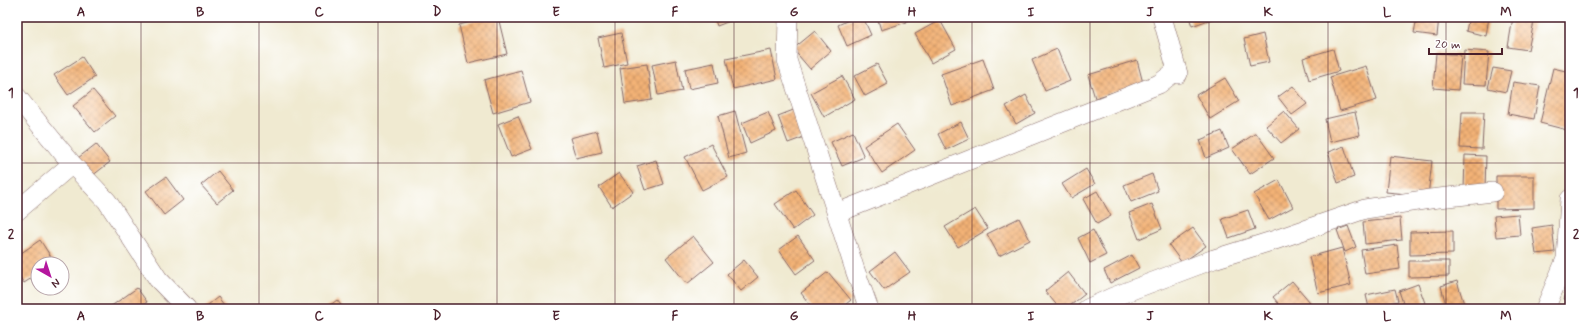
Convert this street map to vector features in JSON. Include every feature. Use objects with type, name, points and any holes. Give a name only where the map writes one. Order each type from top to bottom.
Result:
[{"type":"street","points":[[788,17],[786,60],[869,309]]},
{"type":"street","points":[[837,213],[1159,84],[1173,73],[1178,74],[1162,17]]},
{"type":"street","points":[[17,97],[72,164],[107,201],[158,279],[188,309]]},
{"type":"street","points":[[17,211],[72,164]]},
{"type":"street","points":[[1087,309],[1113,297],[1214,259],[1365,209],[1430,199],[1493,192]]},
{"type":"street","points":[[1545,309],[1566,259],[1570,199]]},
{"type":"building","points":[[492,17],[498,17],[507,54],[468,63],[459,25]]},
{"type":"building","points":[[714,17],[740,17],[717,26]]},
{"type":"building","points":[[855,17],[863,17],[871,35],[847,46],[838,25]]},
{"type":"building","points":[[877,17],[905,17],[907,22],[881,30]]},
{"type":"building","points":[[1189,17],[1217,17],[1192,26]]},
{"type":"building","points":[[1417,17],[1439,17],[1437,36],[1414,33]]},
{"type":"building","points":[[1469,17],[1489,17],[1486,36],[1466,31]]},
{"type":"building","points":[[1513,17],[1535,17],[1528,50],[1508,47]]},
{"type":"building","points":[[940,20],[956,49],[931,63],[915,34]]},
{"type":"building","points":[[815,31],[831,51],[810,69],[793,49]]},
{"type":"building","points":[[621,33],[627,63],[604,68],[598,38]]},
{"type":"building","points":[[1263,34],[1269,62],[1250,66],[1244,39]]},
{"type":"building","points":[[1057,49],[1070,81],[1045,91],[1032,60]]},
{"type":"building","points":[[1333,49],[1339,71],[1309,80],[1303,58]]},
{"type":"building","points":[[771,50],[777,79],[733,89],[726,59]]},
{"type":"building","points":[[1464,50],[1489,52],[1486,85],[1462,84]]},
{"type":"building","points":[[1436,53],[1461,55],[1458,90],[1433,88]]},
{"type":"building","points":[[82,57],[95,77],[68,95],[54,75]]},
{"type":"building","points":[[983,59],[994,90],[952,106],[941,74]]},
{"type":"building","points":[[676,60],[682,91],[658,95],[652,65]]},
{"type":"building","points":[[1137,60],[1143,83],[1095,98],[1088,75]]},
{"type":"building","points":[[714,63],[718,83],[689,89],[685,69]]},
{"type":"building","points":[[647,64],[652,100],[625,104],[620,68]]},
{"type":"building","points":[[877,64],[888,84],[865,96],[854,76]]},
{"type":"building","points":[[1366,66],[1377,100],[1340,111],[1330,77]]},
{"type":"building","points":[[1493,68],[1511,71],[1506,92],[1488,88]]},
{"type":"building","points":[[1553,68],[1570,72],[1570,116],[1567,130],[1540,123]]},
{"type":"building","points":[[521,70],[530,102],[493,113],[484,80]]},
{"type":"building","points":[[842,76],[855,99],[824,117],[811,93]]},
{"type":"building","points":[[1225,78],[1239,101],[1210,119],[1196,95]]},
{"type":"building","points":[[1513,82],[1540,86],[1534,119],[1508,114]]},
{"type":"building","points":[[1293,86],[1307,104],[1292,115],[1278,97]]},
{"type":"building","points":[[93,90],[115,116],[95,132],[73,106]]},
{"type":"building","points":[[1026,95],[1035,113],[1016,124],[1006,106]]},
{"type":"building","points":[[796,109],[807,136],[788,143],[778,116]]},
{"type":"building","points":[[735,111],[746,153],[729,158],[718,116]]},
{"type":"building","points":[[1284,111],[1299,129],[1281,143],[1266,126]]},
{"type":"building","points":[[768,112],[776,131],[750,143],[742,123]]},
{"type":"building","points":[[1355,112],[1360,135],[1330,142],[1325,119]]},
{"type":"building","points":[[1462,112],[1484,112],[1482,149],[1460,148]]},
{"type":"building","points":[[518,116],[532,149],[511,157],[498,124]]},
{"type":"building","points":[[961,122],[969,139],[946,150],[938,134]]},
{"type":"building","points":[[897,124],[915,150],[882,173],[864,146]]},
{"type":"building","points":[[597,131],[602,152],[576,158],[570,138]]},
{"type":"building","points":[[1222,131],[1229,148],[1206,158],[1200,140]]},
{"type":"building","points":[[853,132],[864,157],[842,166],[831,142]]},
{"type":"building","points":[[1256,133],[1274,158],[1250,174],[1232,149]]},
{"type":"building","points":[[96,144],[110,162],[92,176],[78,158]]},
{"type":"building","points":[[711,144],[728,177],[702,190],[685,157]]},
{"type":"building","points":[[1344,146],[1354,177],[1338,183],[1328,152]]},
{"type":"building","points":[[1465,155],[1486,156],[1485,189],[1464,189]]},
{"type":"building","points":[[1390,156],[1432,161],[1428,196],[1386,192]]},
{"type":"building","points":[[656,160],[664,184],[645,190],[637,166]]},
{"type":"building","points":[[1086,169],[1095,184],[1071,198],[1062,184]]},
{"type":"building","points":[[218,171],[233,190],[217,203],[201,185]]},
{"type":"building","points":[[619,173],[633,192],[612,207],[599,187]]},
{"type":"building","points":[[1152,174],[1158,191],[1131,202],[1124,185]]},
{"type":"building","points":[[1496,176],[1534,176],[1534,208],[1496,209]]},
{"type":"building","points":[[166,177],[183,200],[164,215],[146,191]]},
{"type":"building","points":[[1279,180],[1293,207],[1269,220],[1254,194]]},
{"type":"building","points":[[796,190],[813,215],[793,230],[775,204]]},
{"type":"building","points":[[1097,191],[1111,216],[1097,224],[1083,199]]},
{"type":"building","points":[[1152,204],[1162,229],[1139,239],[1129,213]]},
{"type":"building","points":[[975,209],[988,229],[958,247],[945,227]]},
{"type":"building","points":[[1248,210],[1255,229],[1229,238],[1222,219]]},
{"type":"building","points":[[1518,214],[1520,235],[1496,237],[1494,216]]},
{"type":"building","points":[[1019,218],[1030,240],[999,256],[987,234]]},
{"type":"building","points":[[1400,218],[1402,240],[1365,244],[1363,222]]},
{"type":"building","points":[[1552,225],[1555,252],[1536,254],[1532,228]]},
{"type":"building","points":[[1348,226],[1356,247],[1345,252],[1337,230]]},
{"type":"building","points":[[1193,228],[1206,246],[1182,263],[1169,245]]},
{"type":"building","points":[[1093,230],[1106,255],[1090,263],[1078,238]]},
{"type":"building","points":[[1453,231],[1453,254],[1410,255],[1410,232]]},
{"type":"building","points":[[693,236],[714,262],[687,284],[666,258]]},
{"type":"building","points":[[798,236],[815,260],[796,274],[779,250]]},
{"type":"building","points":[[40,240],[50,256],[30,256],[30,279],[24,283],[17,273],[17,256]]},
{"type":"building","points":[[1397,245],[1400,269],[1365,274],[1361,250]]},
{"type":"building","points":[[1342,248],[1351,285],[1318,293],[1309,257]]},
{"type":"building","points":[[895,252],[910,272],[884,290],[870,271]]},
{"type":"building","points":[[1132,255],[1139,268],[1110,283],[1104,270]]},
{"type":"building","points":[[744,260],[758,277],[741,291],[727,274]]},
{"type":"building","points":[[1409,261],[1449,261],[1449,276],[1409,277]]},
{"type":"building","points":[[828,272],[851,300],[840,309],[813,309],[801,293]]},
{"type":"building","points":[[1068,272],[1085,294],[1066,309],[1060,309],[1045,291]]},
{"type":"building","points":[[1292,281],[1310,302],[1302,309],[1283,309],[1273,297]]},
{"type":"building","points":[[1457,281],[1464,304],[1447,309],[1441,286]]},
{"type":"building","points":[[1418,284],[1425,303],[1405,309],[1399,291]]},
{"type":"building","points":[[1570,284],[1570,301],[1564,299]]},
{"type":"building","points":[[137,288],[147,302],[137,309],[111,309],[110,307]]},
{"type":"building","points":[[1395,289],[1398,301],[1369,308],[1366,295]]},
{"type":"building","points":[[218,297],[227,309],[203,309]]},
{"type":"building","points":[[337,300],[344,309],[325,309]]}]
